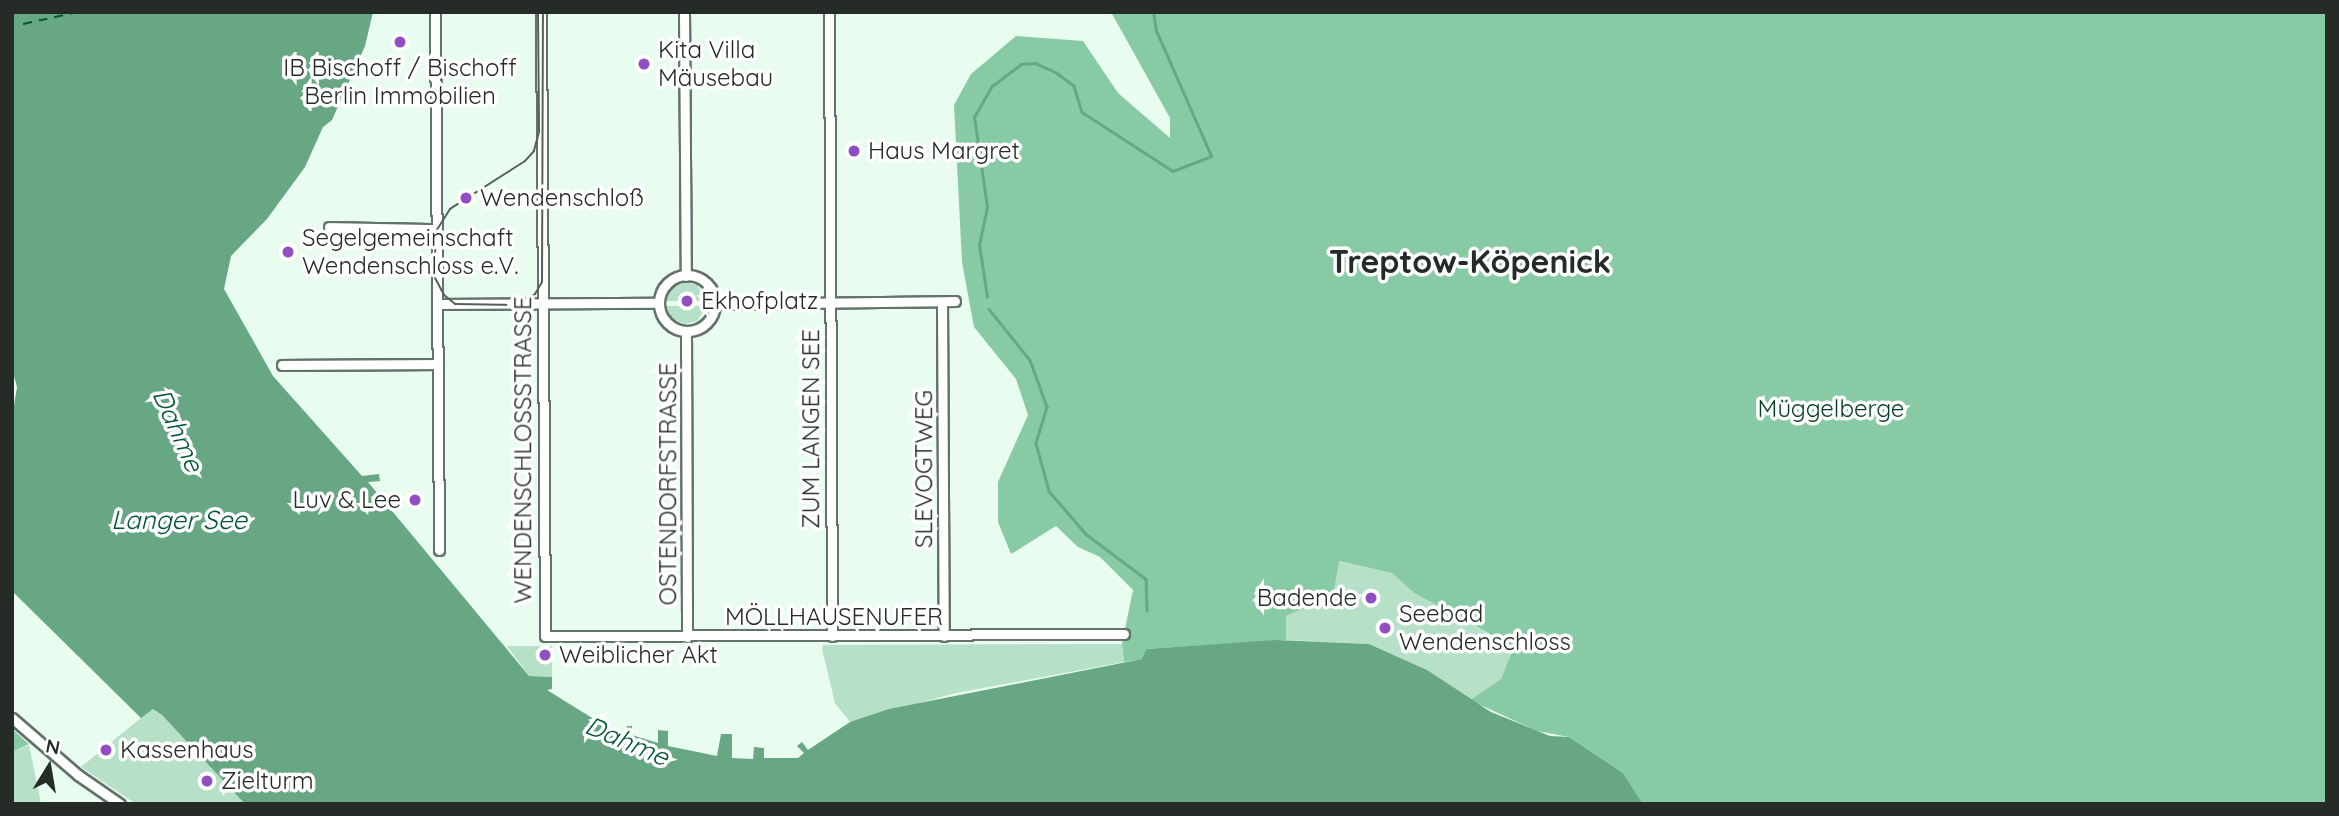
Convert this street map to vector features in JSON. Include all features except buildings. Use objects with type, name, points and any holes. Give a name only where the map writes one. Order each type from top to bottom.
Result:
[{"type":"street","points":[[435,12],[439,550]]},
{"type":"street","name":"WENDENSCHLOSSSTRASSE","points":[[541,12],[545,636]]},
{"type":"street","points":[[684,12],[687,276]]},
{"type":"street","name":"ZUM LANGEN SEE","points":[[829,12],[832,636]]},
{"type":"street","points":[[329,227],[437,229]]},
{"type":"street","points":[[687,276],[710,287],[715,304],[703,326],[686,331],[670,325],[659,303],[670,281],[687,276]]},
{"type":"street","points":[[715,304],[956,301]]},
{"type":"street","name":"SLEVOGTWEG","points":[[942,302],[944,636]]},
{"type":"street","points":[[437,304],[659,303]]},
{"type":"street","name":"OSTENDORFSTRASSE","points":[[686,331],[687,637]]},
{"type":"street","points":[[282,365],[438,364]]},
{"type":"street","name":"MÖLLHAUSENUFER","points":[[545,636],[1124,634]]},
{"type":"street","points":[[12,718],[78,775],[120,804]]},
{"type":"shaded area","points":[[685,282],[697,285],[707,301],[665,301],[673,287]]},
{"type":"shaded area","points":[[666,306],[707,306],[697,321],[685,324],[671,318]]},
{"type":"shaded area","name":"Seebad Wendenschloss","points":[[1338,561],[1392,573],[1414,593],[1514,648],[1501,679],[1470,700],[1427,670],[1369,644],[1286,640],[1286,616],[1333,596]]},
{"type":"shaded area","points":[[1122,644],[1124,662],[956,693],[850,722],[835,703],[822,649],[823,645]]},
{"type":"shaded area","points":[[507,646],[552,646],[552,677],[529,676]]},
{"type":"shaded area","points":[[153,708],[245,804],[136,804],[81,767]]},
{"type":"shaded area","points":[[29,745],[41,804],[12,804],[12,752]]},
{"type":"green space","name":"Müggelberge","points":[[1111,12],[2327,12],[2327,804],[1643,804],[1623,773],[1569,737],[1537,731],[1470,700],[1501,679],[1514,647],[1414,593],[1392,573],[1339,561],[1333,596],[1286,616],[1286,640],[1146,649],[1143,659],[1124,662],[1122,644],[1133,590],[1100,557],[1078,547],[1056,526],[1011,554],[998,522],[998,482],[1028,415],[1016,379],[974,327],[962,262],[954,105],[971,74],[1016,36],[1083,41],[1118,93],[1170,138],[1170,118]]},
{"type":"green space","points":[[12,729],[29,744],[12,752]]},
{"type":"water","name":"Langer See","points":[[12,12],[373,12],[365,46],[332,120],[323,127],[305,167],[267,219],[231,256],[224,289],[273,376],[362,476],[379,474],[380,481],[368,482],[529,676],[552,677],[552,689],[547,690],[597,721],[626,733],[627,726],[632,726],[632,735],[658,743],[658,730],[668,731],[668,746],[717,756],[721,734],[732,734],[732,758],[753,759],[754,747],[764,748],[764,758],[798,758],[804,753],[797,746],[802,742],[808,750],[850,722],[889,709],[1142,659],[1146,649],[1276,640],[1369,644],[1427,670],[1491,712],[1550,736],[1569,737],[1623,773],[1643,804],[245,804],[162,715],[153,709],[141,718],[12,591],[12,418],[17,387],[12,369]]},
{"type":"waterway","points":[[987,297],[979,245],[987,207],[974,117],[992,86],[1021,64],[1035,63],[1057,73],[1074,86],[1082,112],[1173,171],[1211,156],[1156,31],[1153,12]]},
{"type":"waterway","points":[[989,309],[1030,360],[1047,407],[1036,443],[1049,491],[1086,534],[1146,579],[1147,610]]},
{"type":"ferry route","points":[[23,24],[78,12]]},
{"type":"tram line","points":[[538,12],[539,132],[534,151],[525,161],[450,209],[436,231],[434,276],[444,295],[455,304],[516,305],[535,294],[542,282],[543,12]]},
{"type":"place","name":"IB Bischoff / Bischoff Berlin Immobilien","points":[[400,42]]},
{"type":"place","name":"Kita Villa Mäusebau","points":[[644,64]]},
{"type":"place","name":"Haus Margret","points":[[854,151]]},
{"type":"place","name":"Wendenschloß","points":[[466,198]]},
{"type":"place","name":"Segelgemeinschaft Wendenschloss e.V.","points":[[288,252]]},
{"type":"place","name":"Ekhofplatz","points":[[687,301]]},
{"type":"place","name":"Luv & Lee","points":[[415,500]]},
{"type":"place","name":"Badende","points":[[1371,598]]},
{"type":"place","name":"Seebad Wendenschloss","points":[[1385,628]]},
{"type":"place","name":"Weiblicher Akt","points":[[545,655]]},
{"type":"place","name":"Kassenhaus","points":[[106,750]]},
{"type":"place","name":"Zielturm","points":[[207,781]]},
{"type":"district","name":"Treptow-Köpenick","points":[[1470,261]]},
{"type":"water label","name":"Dahme","points":[[178,430]]},
{"type":"water label","name":"Dahme","points":[[627,741]]}]
